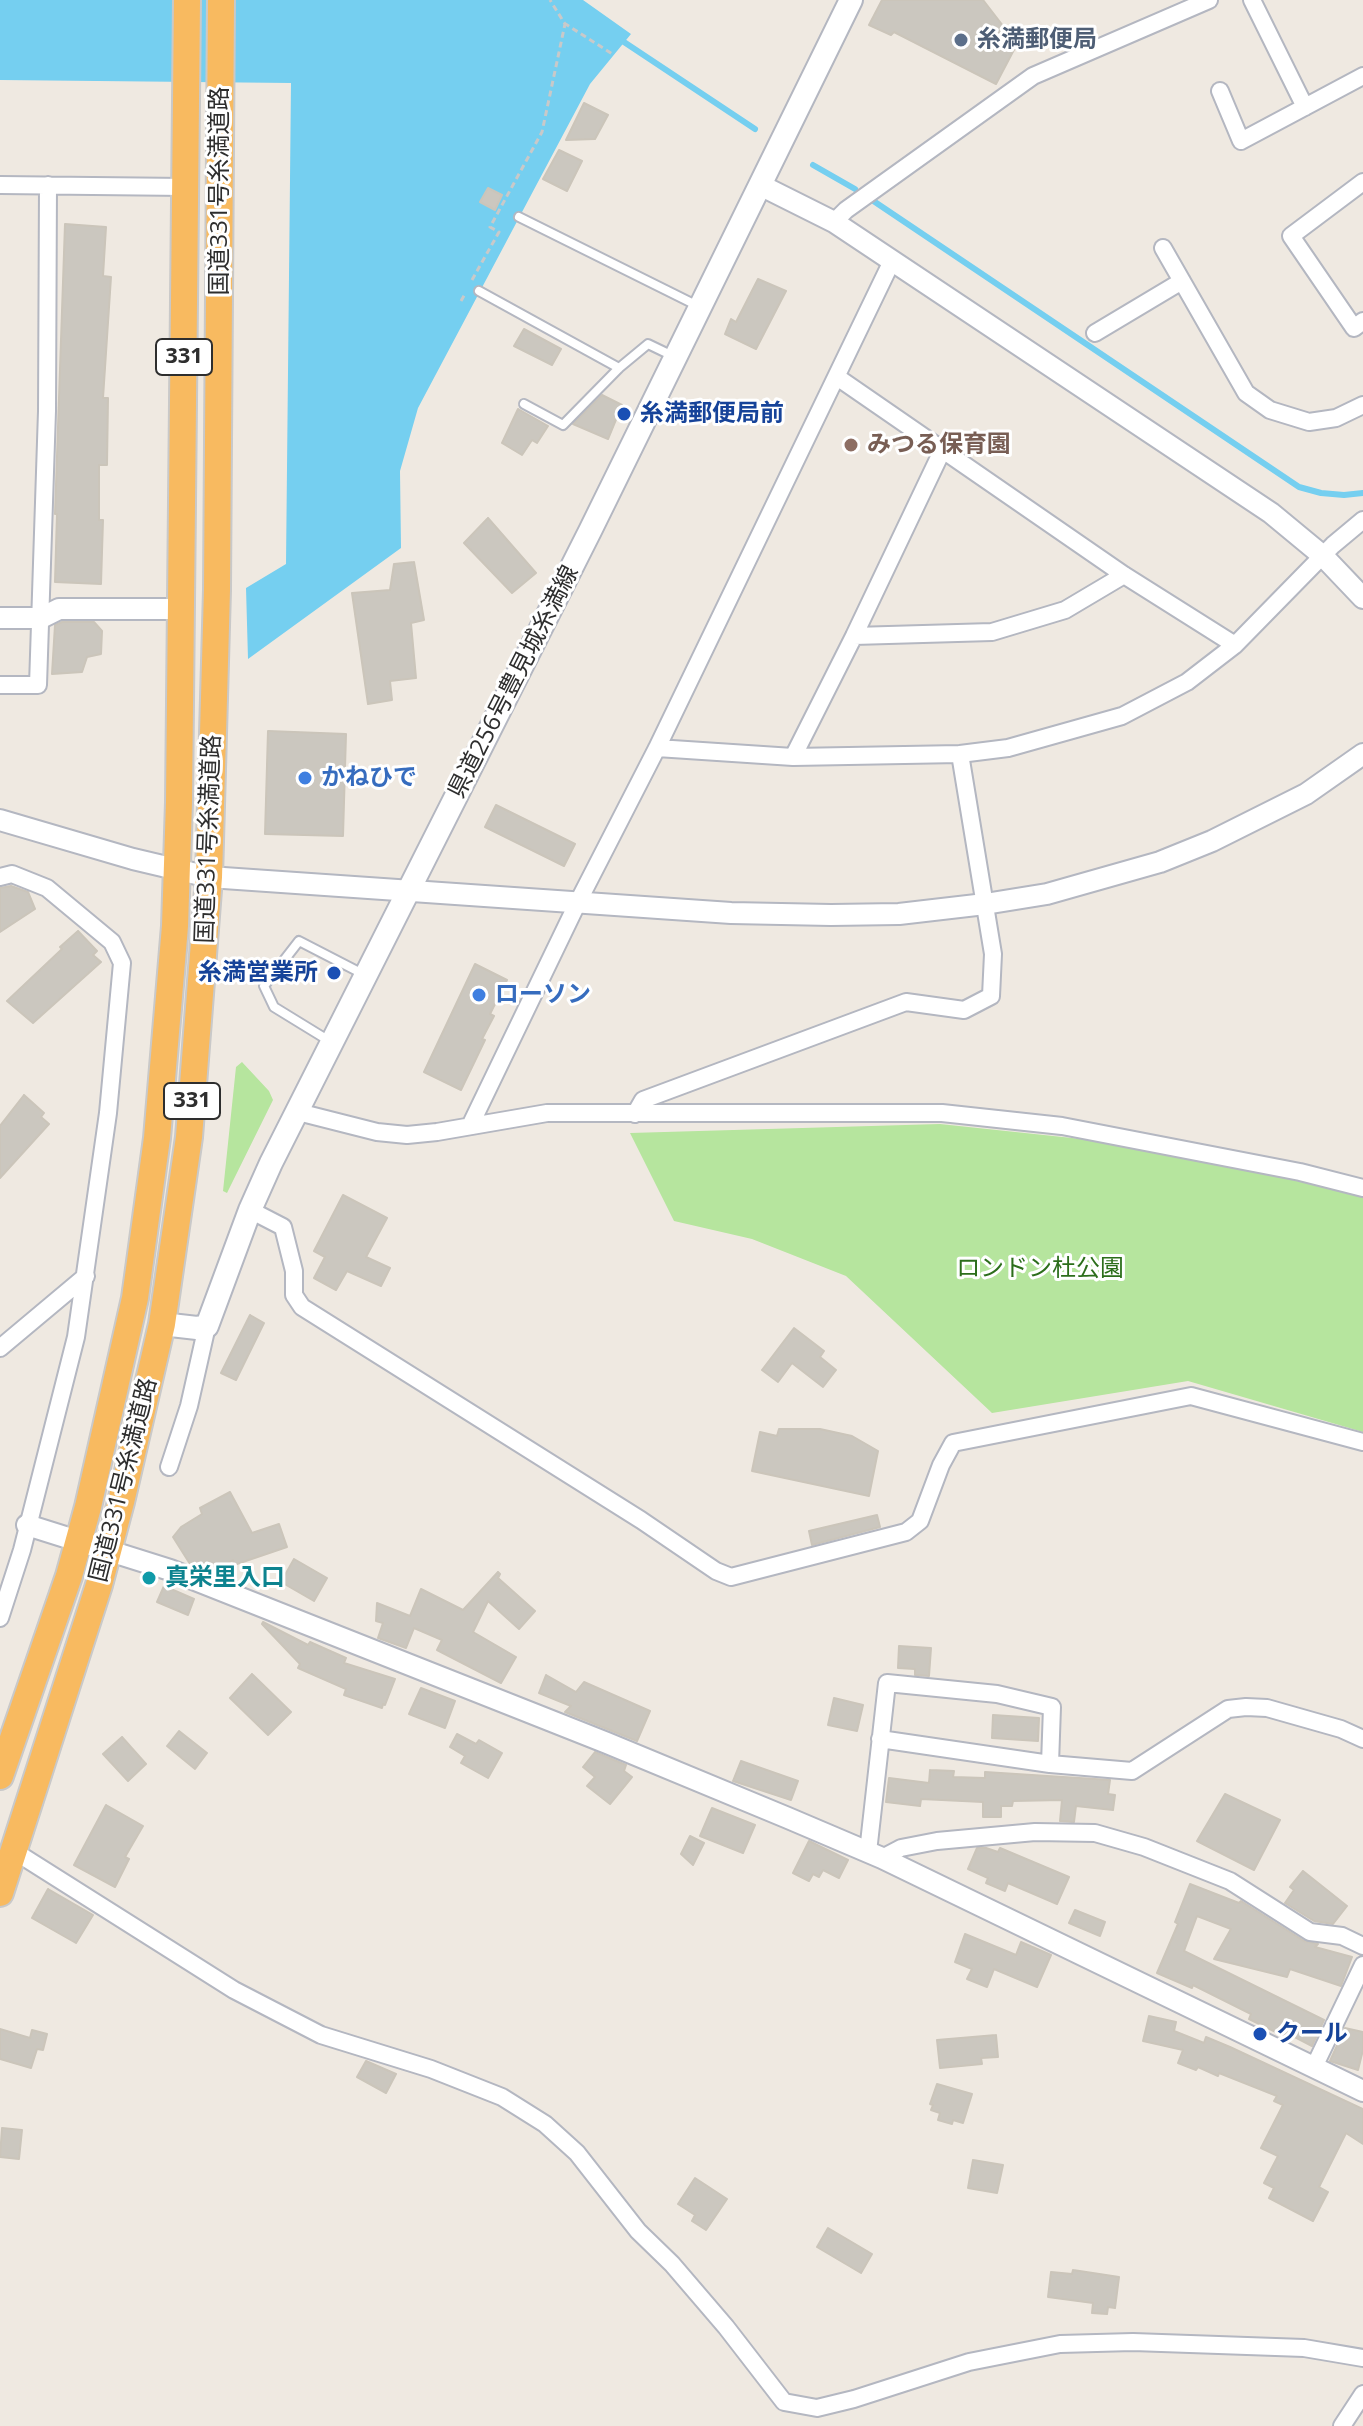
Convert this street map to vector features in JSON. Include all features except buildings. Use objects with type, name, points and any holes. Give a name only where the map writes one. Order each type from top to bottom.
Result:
[{"type":"highway","name":"国道331号糸満道路","points":[[0,1776],[79,1542],[135,1298],[159,1124],[177,869],[187,0]]},
{"type":"highway","name":"国道331号糸満道路","points":[[0,1893],[108,1550],[162,1324],[189,1137],[209,877],[217,590],[221,0]]},
{"type":"main road","name":"県道256号豊見城糸満線","points":[[207,1326],[250,1210],[851,0]]},
{"type":"main road","points":[[162,1324],[197,1328],[207,1326]]},
{"type":"street","points":[[1168,0],[1184,11]]},
{"type":"street","points":[[834,222],[1033,76],[1209,0]]},
{"type":"street","points":[[1252,0],[1305,107]]},
{"type":"street","points":[[1220,91],[1241,141],[1363,76]]},
{"type":"street","points":[[1363,182],[1291,236],[1354,328],[1363,321]]},
{"type":"street","points":[[0,185],[186,187]]},
{"type":"street","points":[[0,685],[38,685],[47,411],[48,185]]},
{"type":"street","points":[[760,185],[834,222],[891,263],[1271,513],[1323,556],[1363,598]]},
{"type":"street","points":[[1163,248],[1246,393],[1270,410],[1309,422],[1336,418],[1363,405]]},
{"type":"street","points":[[470,1126],[891,263]]},
{"type":"street","points":[[1095,333],[1182,281]]},
{"type":"street","points":[[837,377],[1124,575],[1235,645]]},
{"type":"street","points":[[793,757],[943,449]]},
{"type":"street","points":[[657,748],[793,757],[960,754],[1008,748],[1122,716],[1187,682],[1235,645],[1363,520]]},
{"type":"street","points":[[854,636],[992,632],[1065,610],[1124,575]]},
{"type":"street","points":[[0,618],[41,618],[59,609],[181,614]]},
{"type":"street","points":[[635,1114],[643,1100],[906,1002],[964,1010],[991,996],[993,954],[960,754]]},
{"type":"street","points":[[8,822],[209,877],[731,913],[899,914],[1047,894],[1106,879],[1186,852],[1306,794],[1363,754]]},
{"type":"street","points":[[0,877],[12,874],[47,888],[112,942],[122,963],[108,1113],[76,1337],[22,1550],[0,1618]]},
{"type":"street","points":[[298,1112],[377,1132],[407,1135],[547,1113],[942,1113],[1062,1126],[1153,1142],[1363,1188]]},
{"type":"street","points":[[250,1210],[283,1227],[294,1271],[294,1295],[302,1307],[641,1520],[716,1571],[731,1577],[906,1532],[920,1521],[941,1465],[953,1443],[1191,1396],[1363,1442]]},
{"type":"street","points":[[0,1348],[86,1276]]},
{"type":"street","points":[[169,1467],[189,1406],[207,1326]]},
{"type":"street","points":[[27,1525],[170,1570],[548,1720],[875,1855],[1363,2091]]},
{"type":"street","points":[[875,1855],[880,1739],[887,1683],[997,1694],[1052,1707],[1050,1764]]},
{"type":"street","points":[[880,1739],[1050,1764],[1132,1771],[1228,1709],[1267,1708],[1341,1729],[1363,1739]]},
{"type":"street","points":[[875,1855],[937,1841],[1035,1832],[1095,1833],[1144,1847],[1230,1881],[1310,1932],[1342,1936],[1363,1946]]},
{"type":"street","points":[[14,1851],[234,1990],[321,2035],[431,2069],[502,2097],[545,2124],[577,2153],[638,2231],[672,2264],[726,2327],[784,2402],[817,2408],[969,2362],[1060,2344],[1133,2342],[1304,2348],[1363,2358]]},
{"type":"street","points":[[1314,2067],[1363,1965]]},
{"type":"street","points":[[1342,2426],[1363,2394]]},
{"type":"lane","points":[[519,217],[700,307]]},
{"type":"lane","points":[[479,291],[619,368]]},
{"type":"lane","points":[[524,404],[563,425],[619,368],[648,344],[676,357]]},
{"type":"lane","points":[[333,1042],[274,1007],[264,986],[299,941],[367,976]]},
{"type":"path","points":[[550,0],[564,23],[614,55]]},
{"type":"path","points":[[461,301],[499,232],[490,227],[542,132],[564,23]]},
{"type":"green space","points":[[242,1062],[269,1091],[273,1100],[227,1193],[223,1191],[236,1067]]},
{"type":"green space","name":"ロンドン杜公園","points":[[940,1124],[1119,1143],[1363,1195],[1363,1432],[1188,1381],[992,1413],[846,1276],[752,1239],[674,1221],[630,1133]]},
{"type":"water","points":[[0,0],[583,0],[631,34],[590,84],[418,408],[400,471],[401,548],[248,659],[246,588],[286,564],[291,83],[0,80]]},
{"type":"waterway","points":[[624,42],[755,129]]},
{"type":"waterway","points":[[813,165],[855,189]]},
{"type":"waterway","points":[[869,198],[1299,487],[1321,493],[1363,493]]},
{"type":"place","name":"糸満郵便局","points":[[961,40]]},
{"type":"place","name":"糸満郵便局前","points":[[624,414]]},
{"type":"place","name":"みつる保育園","points":[[851,445]]},
{"type":"place","name":"かねひで","points":[[305,778]]},
{"type":"place","name":"糸満営業所","points":[[334,973]]},
{"type":"place","name":"ローソン","points":[[479,995]]},
{"type":"place","name":"真栄里入口","points":[[149,1578]]},
{"type":"place","name":"クール","points":[[1260,2034]]}]
